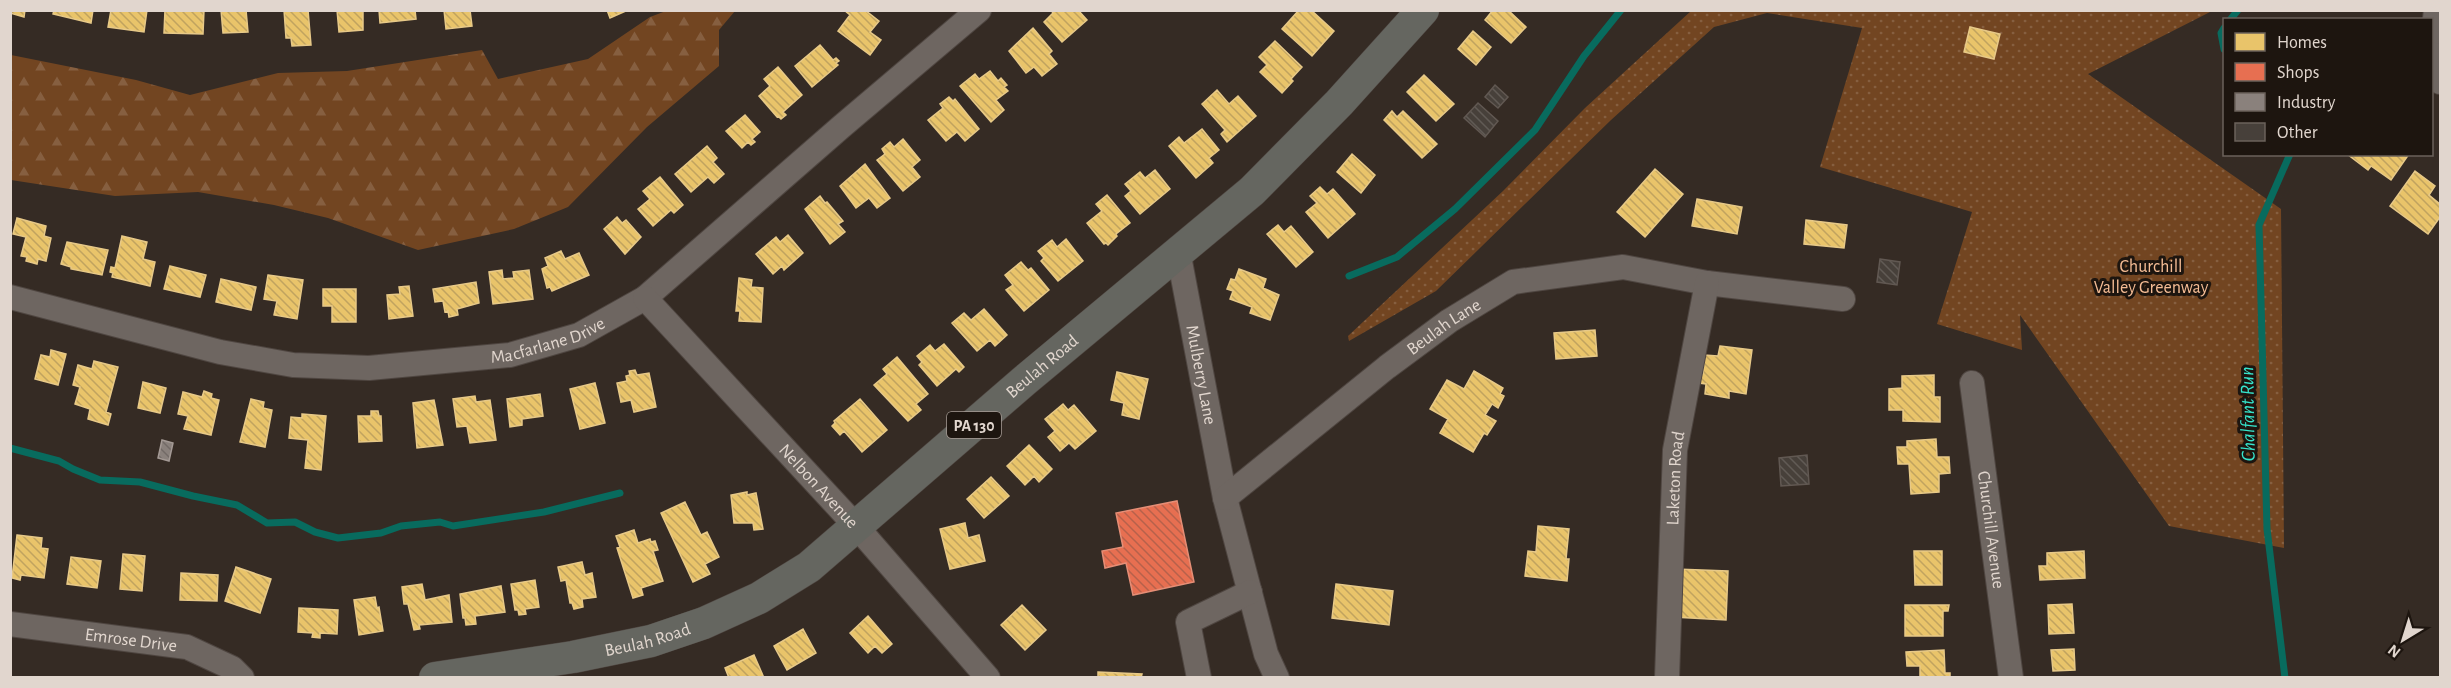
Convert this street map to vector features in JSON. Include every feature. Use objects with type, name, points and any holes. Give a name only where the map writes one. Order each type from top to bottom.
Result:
[{"type":"main road","name":"Beulah Road","points":[[435,678],[651,641],[704,623],[759,598],[809,567],[1252,190],[1339,103],[1423,10]]},
{"type":"street","name":"Macfarlane Drive","points":[[10,297],[220,352],[293,365],[369,368],[510,355],[579,335],[645,298],[979,10]]},
{"type":"street","points":[[2433,36],[2436,10]]},
{"type":"street","points":[[2433,58],[2440,82]]},
{"type":"street","name":"Mulberry Lane","points":[[1179,251],[1225,498]]},
{"type":"street","name":"Beulah Lane","points":[[1225,498],[1449,321],[1514,282],[1623,267],[1707,284],[1843,299]]},
{"type":"street","name":"Laketon Road","points":[[1667,678],[1675,450],[1707,284]]},
{"type":"street","name":"Nelbon Avenue","points":[[645,298],[856,526],[988,678]]},
{"type":"street","name":"Churchill Avenue","points":[[1972,383],[2011,678]]},
{"type":"street","points":[[1225,498],[1266,654],[1277,678]]},
{"type":"street","points":[[1199,678],[1188,622],[1250,592]]},
{"type":"street","name":"Emrose Drive","points":[[10,624],[187,647],[232,668],[242,678]]},
{"type":"green space","points":[[666,11],[735,11],[719,30],[719,66],[647,127],[568,207],[514,229],[418,250],[328,218],[274,205],[198,192],[115,196],[11,180],[11,55],[136,80],[190,95],[278,73],[347,71],[482,50],[498,79],[588,59],[650,17]]},
{"type":"green space","name":"Churchill Valley Greenway","points":[[1691,11],[2212,11],[2088,74],[2281,209],[2284,548],[2169,526],[2020,315],[2022,350],[1937,324],[1972,212],[1820,167],[1862,28],[1767,13],[1714,27],[1611,120],[1436,291],[1349,341],[1348,336],[1503,191],[1585,108]]},
{"type":"building: Homes","points":[[10,10],[25,10],[24,17],[10,13]]},
{"type":"building: Homes","points":[[54,10],[93,10],[91,23],[53,14]]},
{"type":"building: Homes","points":[[111,10],[147,10],[144,32],[108,27]]},
{"type":"building: Homes","points":[[165,10],[204,10],[203,34],[164,33]]},
{"type":"building: Homes","points":[[221,10],[246,10],[248,32],[223,33]]},
{"type":"building: Homes","points":[[284,10],[308,10],[311,45],[292,46],[291,38],[286,38]]},
{"type":"building: Homes","points":[[337,10],[363,10],[363,30],[339,32]]},
{"type":"building: Homes","points":[[379,10],[415,10],[416,19],[380,23]]},
{"type":"building: Homes","points":[[444,10],[470,10],[472,26],[446,29]]},
{"type":"building: Homes","points":[[607,10],[628,10],[610,18]]},
{"type":"building: Homes","points":[[844,10],[865,10],[879,21],[870,32],[881,40],[870,55],[838,31],[850,15]]},
{"type":"building: Homes","points":[[1051,10],[1078,10],[1087,20],[1062,42],[1044,22],[1053,13]]},
{"type":"building: Homes","points":[[1299,10],[1311,10],[1334,31],[1312,56],[1282,29]]},
{"type":"building: Homes","points":[[1493,10],[1508,10],[1526,27],[1511,43],[1485,20]]},
{"type":"building: Homes","points":[[1970,27],[2000,34],[1994,59],[1964,52]]},
{"type":"building: Homes","points":[[1033,28],[1052,51],[1049,54],[1057,64],[1042,76],[1034,67],[1026,73],[1009,51]]},
{"type":"building: Homes","points":[[1473,31],[1491,47],[1476,65],[1458,49]]},
{"type":"building: Homes","points":[[1275,41],[1302,67],[1282,93],[1260,72],[1267,65],[1259,57]]},
{"type":"building: Homes","points":[[820,45],[833,60],[836,58],[839,61],[836,63],[838,65],[812,87],[795,66]]},
{"type":"building: Homes","points":[[778,67],[802,95],[783,112],[786,115],[781,119],[759,96],[770,86],[764,79]]},
{"type":"building: Homes","points":[[990,71],[998,81],[1001,78],[1007,85],[1004,87],[1008,91],[996,100],[1004,110],[991,122],[960,86],[975,74],[979,79]]},
{"type":"building: Homes","points":[[1424,75],[1454,104],[1436,121],[1407,92]]},
{"type":"building: Homes","points":[[1217,90],[1229,104],[1238,96],[1256,116],[1227,142],[1221,134],[1225,130],[1202,104]]},
{"type":"building: Homes","points":[[949,97],[953,101],[955,99],[979,129],[965,141],[957,132],[946,141],[928,120],[943,108],[940,104]]},
{"type":"building: Homes","points":[[1392,111],[1397,117],[1403,111],[1437,144],[1422,158],[1384,120]]},
{"type":"building: Homes","points":[[745,115],[760,132],[752,139],[755,142],[751,145],[748,142],[742,148],[726,131]]},
{"type":"building: Homes","points":[[1202,129],[1219,150],[1209,158],[1213,163],[1196,178],[1169,146],[1179,137],[1184,143]]},
{"type":"building: Homes","points":[[903,139],[920,160],[912,167],[920,177],[903,191],[877,160],[885,154],[882,149],[890,142],[894,147]]},
{"type":"building: Homes","points":[[707,146],[717,158],[713,162],[724,174],[714,183],[708,177],[691,192],[675,174]]},
{"type":"building: Homes","points":[[1352,154],[1375,175],[1361,193],[1337,172]]},
{"type":"building: Homes","points":[[2350,156],[2408,156],[2391,180],[2371,166],[2368,170]]},
{"type":"building: Homes","points":[[865,164],[890,198],[877,208],[869,198],[856,208],[840,186]]},
{"type":"building: Homes","points":[[1655,169],[1683,194],[1645,237],[1617,212]]},
{"type":"building: Homes","points":[[1155,170],[1170,189],[1140,214],[1125,196],[1131,191],[1125,184],[1140,172],[1145,178]]},
{"type":"building: Homes","points":[[2415,171],[2435,186],[2429,195],[2440,204],[2440,217],[2428,234],[2390,206]]},
{"type":"building: Homes","points":[[660,177],[683,205],[674,213],[671,210],[653,226],[638,209],[650,199],[643,191]]},
{"type":"building: Homes","points":[[1320,187],[1327,194],[1333,189],[1355,214],[1328,238],[1306,212],[1317,203],[1310,196]]},
{"type":"building: Homes","points":[[1107,195],[1130,223],[1116,234],[1117,236],[1108,245],[1104,244],[1087,223],[1102,211],[1096,204]]},
{"type":"building: Homes","points":[[820,196],[843,221],[838,224],[845,232],[830,244],[805,209]]},
{"type":"building: Homes","points":[[1697,199],[1742,207],[1737,234],[1692,226]]},
{"type":"building: Homes","points":[[617,217],[622,223],[626,220],[641,237],[625,254],[604,229]]},
{"type":"building: Homes","points":[[17,218],[46,226],[44,236],[51,238],[46,261],[38,259],[37,264],[26,261],[27,257],[21,256],[26,237],[13,234]]},
{"type":"building: Homes","points":[[1806,220],[1847,225],[1844,248],[1804,244]]},
{"type":"building: Homes","points":[[1278,225],[1284,232],[1291,226],[1313,252],[1296,267],[1267,234]]},
{"type":"building: Homes","points":[[788,235],[803,253],[784,270],[782,266],[773,274],[756,254],[776,237],[780,242]]},
{"type":"building: Homes","points":[[122,236],[147,242],[143,259],[155,262],[150,286],[112,277],[111,267],[115,268]]},
{"type":"building: Homes","points":[[1066,239],[1083,261],[1058,281],[1041,261],[1044,258],[1038,251],[1052,240],[1057,247]]},
{"type":"building: Homes","points":[[67,242],[108,250],[102,275],[71,269],[61,264]]},
{"type":"building: Homes","points":[[561,251],[565,259],[579,253],[589,275],[552,291],[550,287],[547,288],[542,269],[548,266],[545,258]]},
{"type":"building: Homes","points":[[1021,262],[1028,270],[1031,268],[1049,290],[1024,311],[1006,290],[1013,285],[1005,275]]},
{"type":"building: Homes","points":[[170,266],[206,275],[200,297],[164,289]]},
{"type":"building: Homes","points":[[1239,269],[1266,279],[1263,288],[1279,295],[1270,320],[1250,313],[1252,307],[1230,299],[1233,291],[1227,289],[1231,279],[1235,280]]},
{"type":"building: Homes","points":[[502,270],[503,279],[514,278],[513,272],[529,270],[533,299],[493,304],[489,272]]},
{"type":"building: Homes","points":[[268,275],[303,280],[297,319],[274,315],[277,301],[264,299]]},
{"type":"building: Homes","points":[[739,278],[752,280],[751,287],[763,288],[761,322],[739,321],[740,311],[736,311]]},
{"type":"building: Homes","points":[[221,279],[256,287],[251,310],[216,302]]},
{"type":"building: Homes","points":[[476,282],[479,303],[457,309],[458,315],[449,317],[448,311],[445,312],[443,301],[435,302],[433,289]]},
{"type":"building: Homes","points":[[409,286],[413,316],[389,319],[387,295],[400,294],[399,287]]},
{"type":"building: Homes","points":[[323,289],[356,289],[356,322],[332,322],[332,306],[323,306]]},
{"type":"building: Homes","points":[[984,309],[1007,335],[995,346],[990,340],[977,351],[952,323],[964,313],[971,320]]},
{"type":"building: Homes","points":[[1595,330],[1597,356],[1556,359],[1554,333]]},
{"type":"building: Homes","points":[[944,344],[964,367],[959,372],[956,369],[937,386],[919,365],[922,362],[917,356],[930,345],[935,351]]},
{"type":"building: Homes","points":[[1720,346],[1752,350],[1746,394],[1729,391],[1729,398],[1705,394],[1706,384],[1699,383],[1700,375],[1703,374],[1705,355],[1718,356]]},
{"type":"building: Homes","points":[[51,350],[66,354],[58,385],[35,379],[41,355],[50,357]]},
{"type":"building: Homes","points":[[897,357],[928,394],[916,404],[921,410],[908,421],[874,385],[887,374],[883,369]]},
{"type":"building: Homes","points":[[94,361],[118,367],[106,412],[111,414],[108,425],[88,419],[90,409],[75,404],[80,387],[73,385],[78,365],[92,369]]},
{"type":"building: Homes","points":[[635,370],[637,375],[649,373],[656,407],[634,412],[631,400],[621,402],[617,383],[627,381],[626,376],[630,375],[629,371]]},
{"type":"building: Homes","points":[[1474,371],[1503,388],[1500,394],[1504,396],[1498,408],[1492,404],[1485,415],[1496,421],[1487,435],[1484,433],[1473,452],[1440,433],[1448,419],[1430,409],[1447,380],[1464,389]]},
{"type":"building: Homes","points":[[1117,372],[1148,379],[1139,419],[1122,415],[1124,403],[1111,400]]},
{"type":"building: Homes","points":[[1934,375],[1934,397],[1940,397],[1940,422],[1903,421],[1903,410],[1889,410],[1889,389],[1902,388],[1902,376]]},
{"type":"building: Homes","points":[[143,382],[166,388],[160,413],[138,408]]},
{"type":"building: Homes","points":[[595,383],[605,423],[580,429],[570,389]]},
{"type":"building: Homes","points":[[204,391],[212,394],[211,398],[219,400],[211,435],[184,429],[188,416],[178,414],[183,392],[202,397]]},
{"type":"building: Homes","points":[[540,394],[543,416],[522,419],[522,425],[510,427],[507,399]]},
{"type":"building: Homes","points":[[475,396],[476,402],[490,400],[496,440],[470,443],[467,426],[457,427],[453,399]]},
{"type":"building: Homes","points":[[251,399],[264,402],[263,408],[272,410],[265,447],[240,442]]},
{"type":"building: Homes","points":[[860,399],[887,430],[862,452],[844,431],[840,435],[832,426],[834,421]]},
{"type":"building: Homes","points":[[434,400],[443,445],[417,448],[413,403]]},
{"type":"building: Homes","points":[[1063,404],[1068,410],[1074,405],[1096,431],[1075,449],[1069,443],[1060,451],[1048,437],[1055,431],[1045,419]]},
{"type":"building: Homes","points":[[371,411],[378,411],[381,416],[382,441],[359,442],[358,416],[371,416]]},
{"type":"building: Homes","points":[[302,414],[326,416],[321,470],[305,468],[308,440],[289,438],[291,417],[302,418]]},
{"type":"building: Homes","points":[[1936,439],[1937,457],[1949,457],[1950,473],[1939,474],[1939,492],[1911,494],[1909,464],[1898,464],[1897,447],[1907,447],[1907,441]]},
{"type":"building: Homes","points":[[1029,445],[1052,469],[1039,482],[1034,476],[1025,485],[1007,466]]},
{"type":"building: Homes","points":[[991,477],[1009,496],[984,518],[967,499]]},
{"type":"building: Homes","points":[[747,492],[747,495],[756,493],[763,529],[754,530],[753,523],[734,523],[731,495]]},
{"type":"building: Homes","points":[[685,502],[701,535],[707,532],[719,557],[705,564],[710,574],[693,582],[661,513]]},
{"type":"building: Homes","points":[[965,523],[968,538],[979,535],[985,561],[950,569],[940,529]]},
{"type":"building: Homes","points":[[1538,526],[1569,529],[1566,559],[1569,559],[1567,581],[1525,576],[1528,551],[1536,552]]},
{"type":"building: Homes","points":[[634,530],[638,543],[650,539],[651,542],[655,541],[658,550],[653,551],[663,581],[641,588],[643,595],[633,598],[617,548],[620,547],[616,536]]},
{"type":"building: Homes","points":[[17,535],[42,538],[41,548],[48,549],[44,578],[21,575],[20,580],[12,578]]},
{"type":"building: Homes","points":[[1914,551],[1942,551],[1942,585],[1915,585]]},
{"type":"building: Homes","points":[[2084,551],[2085,578],[2040,580],[2039,566],[2047,566],[2047,553]]},
{"type":"building: Homes","points":[[123,554],[145,556],[142,591],[120,589]]},
{"type":"building: Homes","points":[[71,557],[101,561],[97,588],[67,584]]},
{"type":"building: Homes","points":[[582,562],[585,575],[592,573],[596,597],[582,599],[583,607],[574,609],[570,603],[566,580],[561,581],[558,567]]},
{"type":"building: Homes","points":[[236,567],[271,579],[260,613],[225,601]]},
{"type":"building: Homes","points":[[1675,569],[1728,571],[1726,620],[1673,617]]},
{"type":"building: Homes","points":[[181,573],[218,575],[217,601],[180,600]]},
{"type":"building: Homes","points":[[535,580],[539,607],[525,609],[526,614],[519,615],[518,610],[515,610],[511,584]]},
{"type":"building: Homes","points":[[422,584],[425,600],[449,595],[452,622],[419,625],[420,629],[414,630],[408,604],[404,604],[402,587]]},
{"type":"building: Homes","points":[[1336,584],[1393,591],[1389,625],[1332,618]]},
{"type":"building: Homes","points":[[501,586],[505,612],[475,616],[476,624],[466,625],[460,594]]},
{"type":"building: Homes","points":[[375,597],[383,631],[359,635],[354,600]]},
{"type":"building: Homes","points":[[2072,604],[2074,633],[2049,634],[2048,605]]},
{"type":"building: Homes","points":[[1022,605],[1046,630],[1025,650],[1001,625]]},
{"type":"building: Homes","points":[[1905,605],[1949,605],[1948,611],[1943,611],[1943,636],[1905,636]]},
{"type":"building: Homes","points":[[299,608],[338,610],[337,634],[320,633],[320,638],[312,637],[313,633],[298,632]]},
{"type":"building: Homes","points":[[868,616],[892,644],[882,653],[875,646],[868,653],[850,633]]},
{"type":"building: Homes","points":[[803,629],[816,653],[787,670],[774,646]]},
{"type":"building: Homes","points":[[2074,649],[2075,670],[2053,671],[2051,650]]},
{"type":"building: Homes","points":[[1944,650],[1945,673],[1950,673],[1950,678],[1920,678],[1920,666],[1907,666],[1906,652]]},
{"type":"building: Homes","points":[[754,655],[764,678],[729,678],[725,668]]},
{"type":"building: Homes","points":[[1098,672],[1142,674],[1141,678],[1098,678]]},
{"type":"building: Shops","points":[[1177,501],[1194,582],[1133,595],[1126,563],[1105,568],[1102,551],[1123,547],[1116,513]]},
{"type":"building: Industry","points":[[162,440],[173,443],[169,461],[158,458]]},
{"type":"building: Other","points":[[1495,85],[1508,97],[1498,108],[1485,97]]},
{"type":"building: Other","points":[[1478,103],[1498,121],[1485,137],[1464,118]]},
{"type":"building: Other","points":[[1880,259],[1900,262],[1897,285],[1877,282]]},
{"type":"building: Other","points":[[1807,455],[1809,484],[1781,486],[1779,458]]},
{"type":"waterway","points":[[1349,276],[1397,257],[1455,209],[1535,130],[1584,56],[1621,10]]},
{"type":"waterway","name":"Chalfant Run","points":[[2232,18],[2238,10]]},
{"type":"waterway","name":"Chalfant Run","points":[[2223,30],[2221,33],[2223,44]]},
{"type":"waterway","name":"Chalfant Run","points":[[2285,678],[2267,529],[2259,225],[2289,156]]},
{"type":"waterway","points":[[10,448],[59,461],[100,480],[140,482],[237,505],[267,523],[295,522],[315,532],[338,538],[381,533],[401,526],[440,522],[453,526],[544,512],[620,493]]}]
